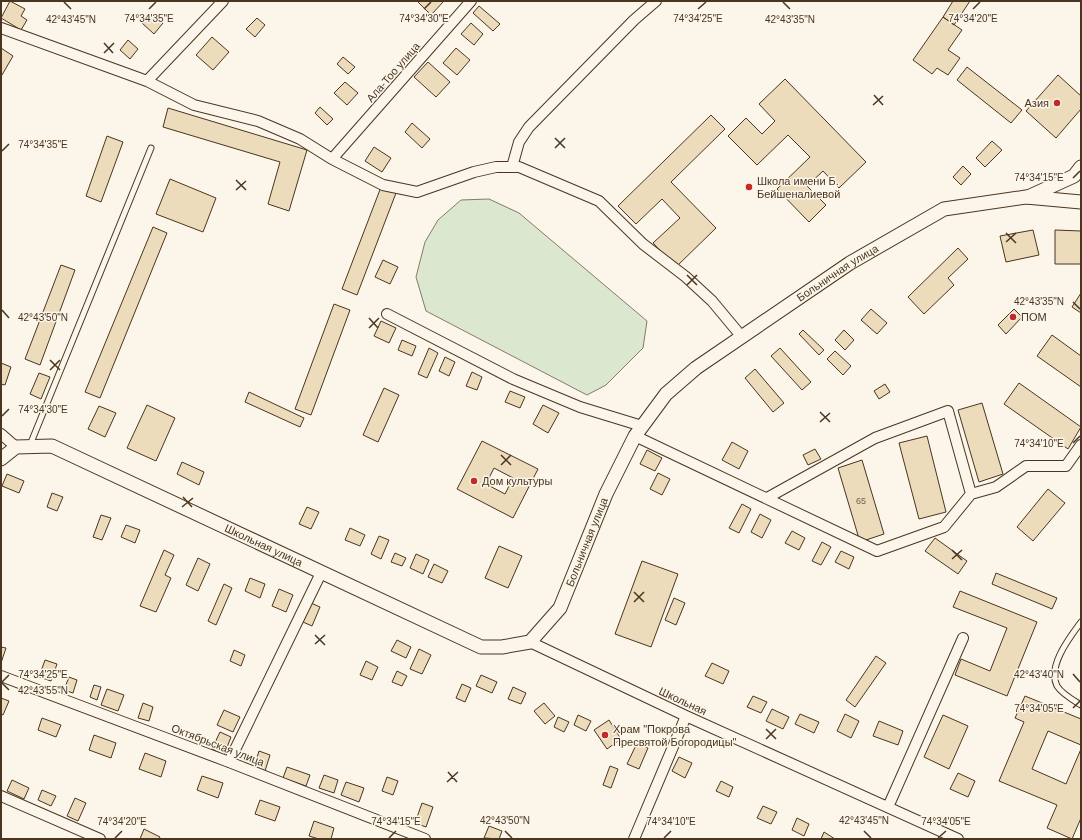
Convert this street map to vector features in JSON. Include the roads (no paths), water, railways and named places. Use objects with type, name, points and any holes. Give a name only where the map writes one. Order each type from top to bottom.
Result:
[{"type":"street","points":[[147,81],[223,1]]},
{"type":"street","name":"Ала-Тоо улица","points":[[332,159],[471,1]]},
{"type":"street","points":[[512,167],[520,142],[529,127],[629,25],[656,1]]},
{"type":"street","points":[[1,28],[147,81],[194,105],[258,121],[300,139],[332,159],[383,185],[417,192],[474,172],[496,168],[519,167],[599,201],[644,244],[686,277],[712,301],[742,337]]},
{"type":"street","points":[[1026,197],[1074,176],[1081,167]]},
{"type":"street","name":"Больничная улица","points":[[530,642],[560,608],[606,494],[639,431],[666,394],[696,368],[850,263],[944,209],[1026,197],[1081,202]]},
{"type":"street","points":[[387,314],[513,379],[639,431],[767,498],[877,551],[944,527],[971,494],[996,487],[1026,466],[1066,466],[1081,445]]},
{"type":"street","points":[[767,498],[875,438],[948,410],[971,494]]},
{"type":"street","points":[[1,434],[22,447],[1,459]]},
{"type":"street","name":"Школьная улица","points":[[22,447],[52,446],[481,647],[502,647],[530,642]]},
{"type":"street","points":[[230,762],[321,572]]},
{"type":"street","points":[[888,807],[963,638]]},
{"type":"street","name":"Школьная","points":[[530,642],[686,716],[958,839]]},
{"type":"street","name":"Октябрьская улица","points":[[1,676],[230,762],[425,839]]},
{"type":"street","points":[[634,839],[686,716]]},
{"type":"street","points":[[1,796],[100,839]]},
{"type":"lane","points":[[22,447],[151,148]]},
{"type":"lane","points":[[1081,622],[1059,658],[1054,672],[1057,685],[1063,693],[1081,705]]},
{"type":"place","name":"Азия","points":[[1057,103]]},
{"type":"place","name":"Школа имени Б. Бейшеналиевой","points":[[749,187]]},
{"type":"place","name":"ПОМ","points":[[1013,317]]},
{"type":"place","name":"Дом культуры","points":[[474,481]]},
{"type":"place","name":"Храм \"Покрова Пресвятой Богородицы\"","points":[[605,735]]}]
